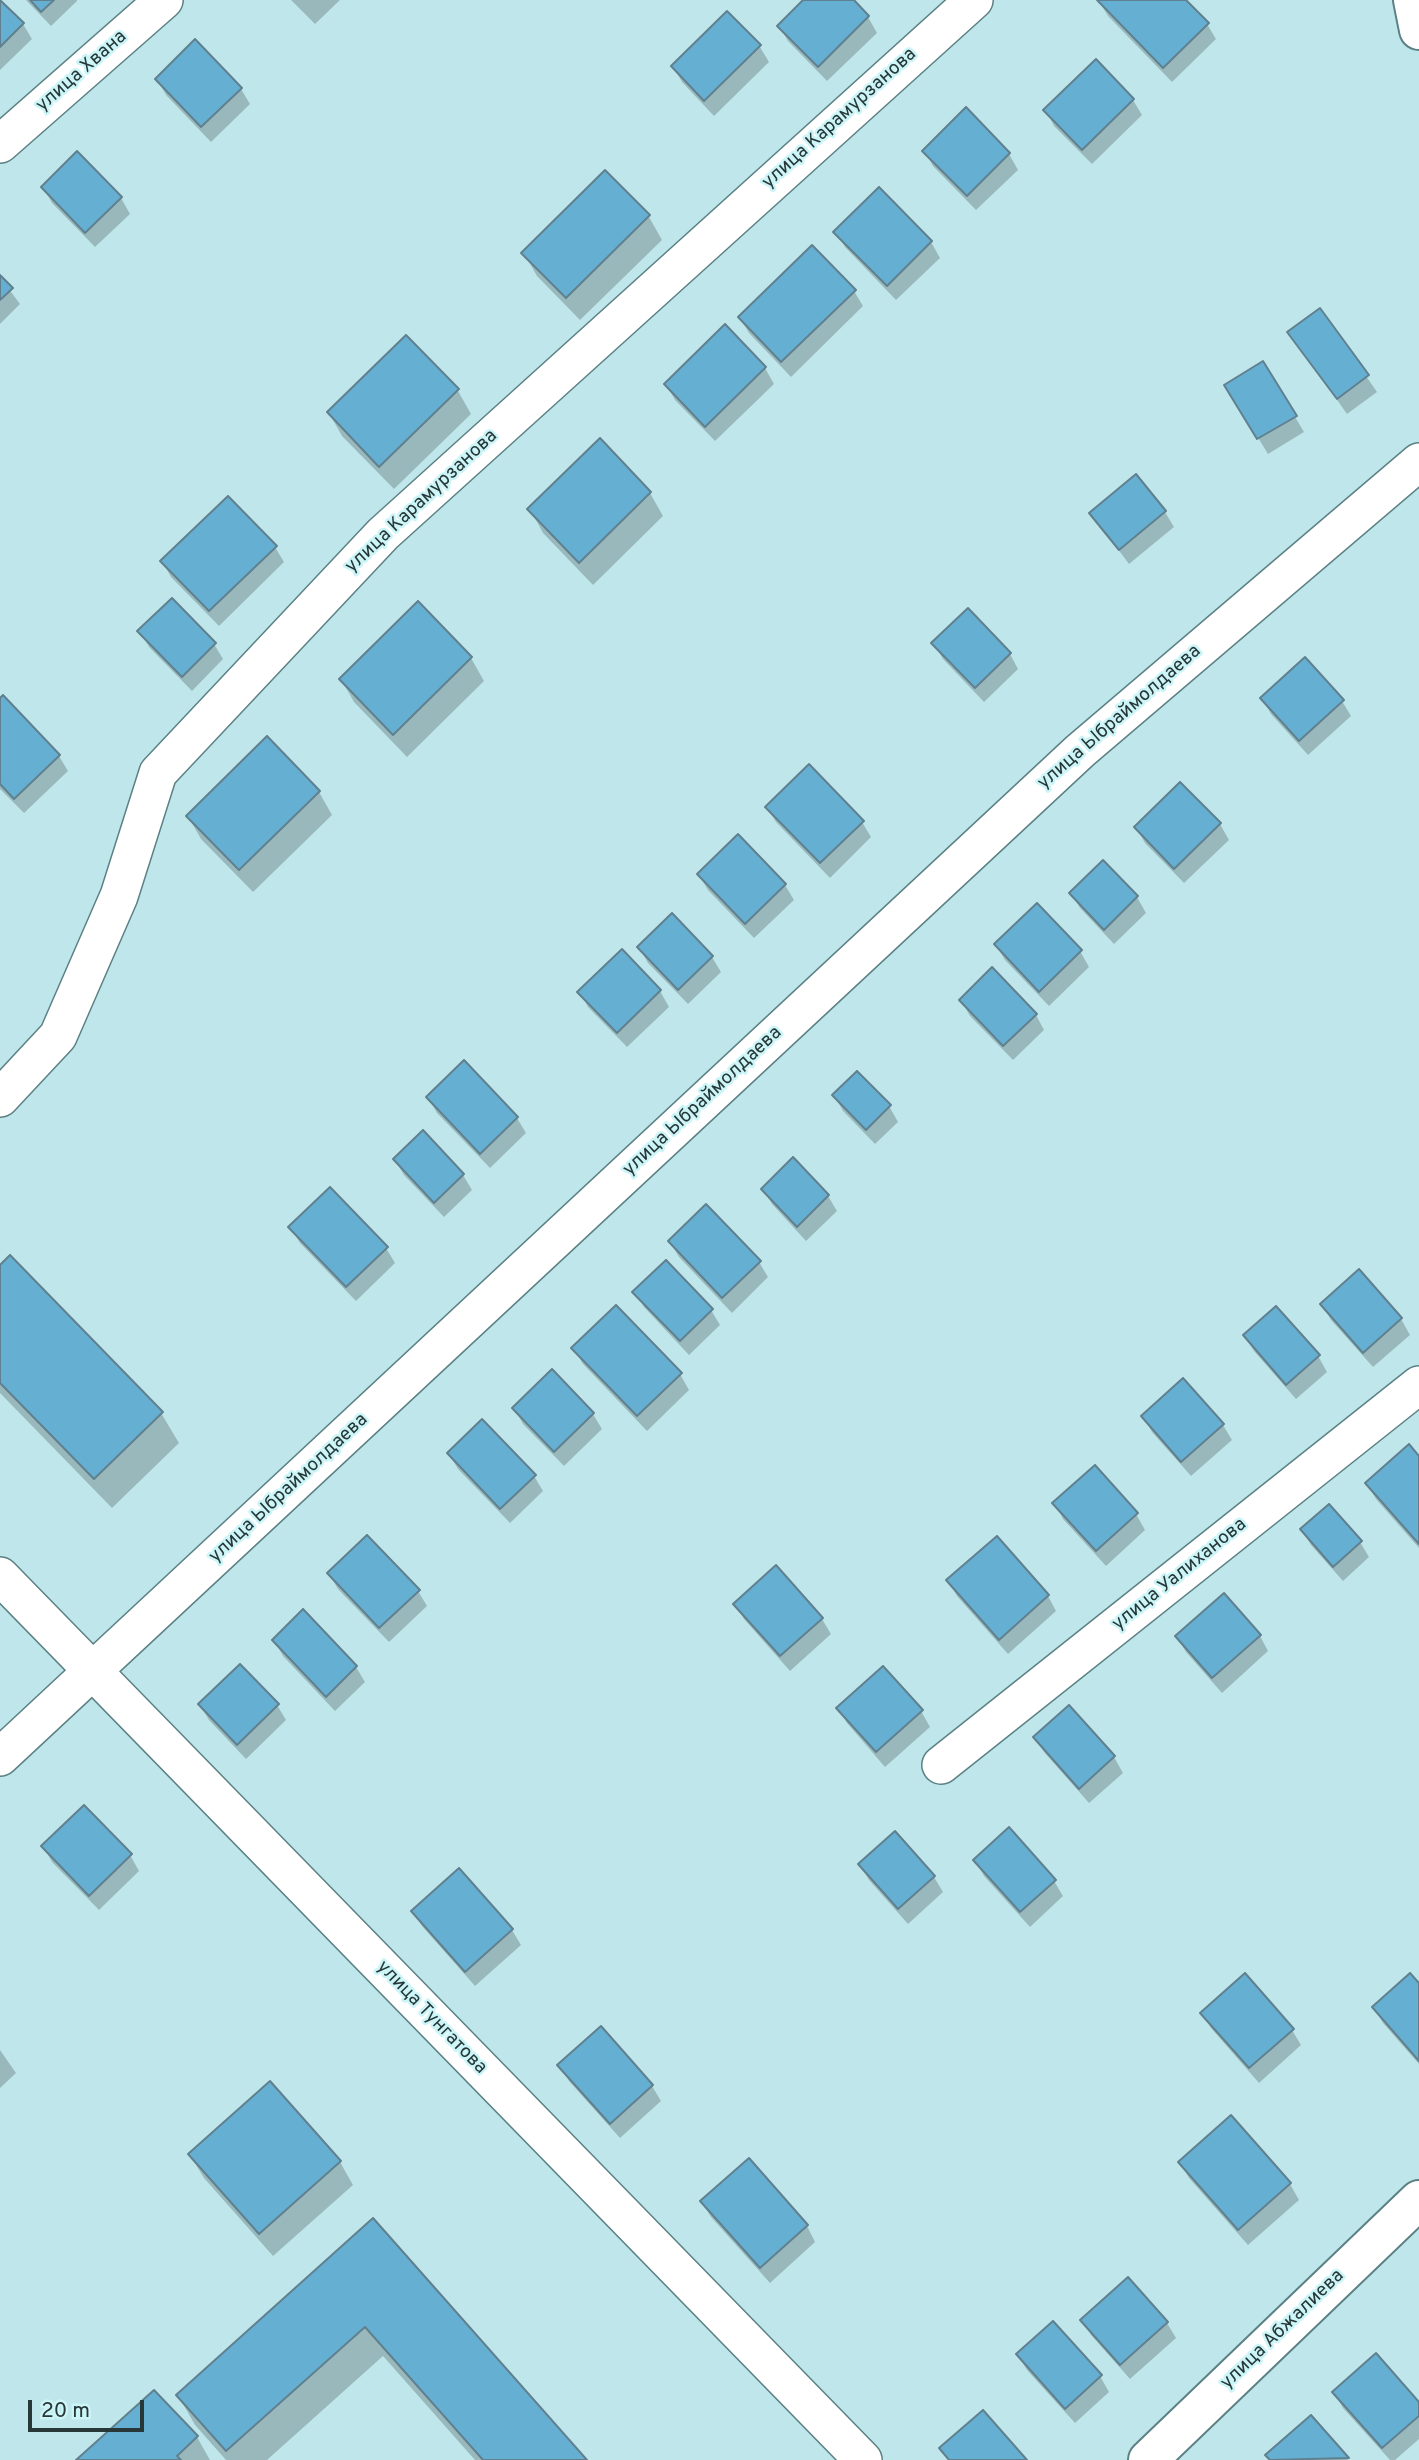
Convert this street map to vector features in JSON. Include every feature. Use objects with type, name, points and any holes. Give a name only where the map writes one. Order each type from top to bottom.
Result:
[{"type":"street","name":"улица Хвана","points":[[0,144],[164,0]]},
{"type":"street","name":"улица Карамурзанова","points":[[0,1098],[58,1036],[119,896],[158,773],[383,534],[974,0]]},
{"type":"street","name":"улица Ыбраймолдаева","points":[[0,1757],[1080,751],[1419,462]]},
{"type":"street","name":"улица Уалиханова","points":[[941,1765],[1419,1385]]},
{"type":"street","name":"улица Тунгатова","points":[[0,1576],[863,2460]]},
{"type":"street","name":"улица Абжалиева","points":[[1148,2460],[1419,2200]]},
{"type":"building","points":[[0,0],[24,23],[0,47]]},
{"type":"building","points":[[30,0],[54,0],[41,12]]},
{"type":"building","points":[[803,0],[854,0],[869,16],[818,67],[777,26]]},
{"type":"building","points":[[1097,0],[1186,0],[1209,23],[1163,68]]},
{"type":"building","points":[[727,11],[761,45],[704,101],[671,66]]},
{"type":"building","points":[[195,39],[242,88],[201,127],[155,79]]},
{"type":"building","points":[[1096,59],[1134,99],[1082,150],[1043,110]]},
{"type":"building","points":[[966,107],[1010,153],[967,196],[922,151]]},
{"type":"building","points":[[77,151],[122,197],[85,233],[41,187]]},
{"type":"building","points":[[605,170],[650,215],[566,298],[521,253]]},
{"type":"building","points":[[879,187],[932,241],[887,286],[833,232]]},
{"type":"building","points":[[812,245],[856,290],[781,362],[738,317]]},
{"type":"building","points":[[0,275],[13,288],[0,300]]},
{"type":"building","points":[[1320,308],[1369,375],[1337,399],[1287,332]]},
{"type":"building","points":[[725,324],[766,367],[705,427],[664,384]]},
{"type":"building","points":[[406,335],[459,389],[379,467],[327,412]]},
{"type":"building","points":[[1263,361],[1297,416],[1257,439],[1224,385]]},
{"type":"building","points":[[600,438],[651,492],[579,563],[527,509]]},
{"type":"building","points":[[1136,474],[1166,511],[1119,550],[1089,513]]},
{"type":"building","points":[[228,496],[277,546],[209,611],[160,561]]},
{"type":"building","points":[[172,598],[216,643],[182,677],[137,631]]},
{"type":"building","points":[[418,601],[472,657],[393,735],[339,679]]},
{"type":"building","points":[[968,608],[1011,653],[975,688],[931,643]]},
{"type":"building","points":[[1305,657],[1344,700],[1299,741],[1260,698]]},
{"type":"building","points":[[3,695],[60,755],[14,799],[0,784],[0,698]]},
{"type":"building","points":[[267,736],[320,791],[239,870],[186,816]]},
{"type":"building","points":[[809,764],[864,821],[820,863],[765,807]]},
{"type":"building","points":[[1180,782],[1221,823],[1174,869],[1134,827]]},
{"type":"building","points":[[738,834],[786,884],[745,924],[697,874]]},
{"type":"building","points":[[1103,860],[1138,896],[1104,930],[1069,893]]},
{"type":"building","points":[[1037,903],[1082,950],[1039,992],[994,944]]},
{"type":"building","points":[[672,913],[713,956],[678,990],[637,947]]},
{"type":"building","points":[[622,949],[661,990],[617,1033],[577,992]]},
{"type":"building","points":[[992,967],[1037,1014],[1003,1046],[959,1000]]},
{"type":"building","points":[[464,1060],[518,1117],[480,1154],[426,1097]]},
{"type":"building","points":[[857,1071],[891,1105],[866,1130],[832,1095]]},
{"type":"building","points":[[423,1130],[464,1174],[434,1203],[393,1159]]},
{"type":"building","points":[[793,1157],[829,1195],[797,1227],[761,1189]]},
{"type":"building","points":[[330,1187],[388,1247],[346,1287],[288,1227]]},
{"type":"building","points":[[706,1204],[761,1261],[722,1298],[668,1241]]},
{"type":"building","points":[[10,1255],[163,1412],[94,1479],[0,1383],[0,1265]]},
{"type":"building","points":[[666,1260],[713,1309],[680,1341],[632,1292]]},
{"type":"building","points":[[1359,1269],[1402,1318],[1363,1353],[1320,1304]]},
{"type":"building","points":[[616,1305],[682,1373],[637,1416],[571,1348]]},
{"type":"building","points":[[1276,1306],[1320,1355],[1286,1385],[1243,1335]]},
{"type":"building","points":[[552,1369],[594,1413],[554,1452],[512,1408]]},
{"type":"building","points":[[1183,1378],[1224,1424],[1181,1462],[1141,1416]]},
{"type":"building","points":[[482,1419],[536,1475],[500,1509],[447,1453]]},
{"type":"building","points":[[1409,1444],[1419,1456],[1419,1544],[1365,1483]]},
{"type":"building","points":[[1095,1465],[1138,1513],[1096,1551],[1052,1503]]},
{"type":"building","points":[[1329,1504],[1362,1541],[1333,1567],[1300,1529]]},
{"type":"building","points":[[367,1535],[420,1590],[379,1628],[327,1573]]},
{"type":"building","points":[[997,1536],[1049,1595],[999,1640],[946,1580]]},
{"type":"building","points":[[776,1565],[823,1618],[780,1656],[733,1604]]},
{"type":"building","points":[[1224,1593],[1261,1635],[1212,1678],[1175,1636]]},
{"type":"building","points":[[303,1609],[357,1666],[326,1697],[272,1640]]},
{"type":"building","points":[[240,1664],[279,1704],[237,1745],[198,1704]]},
{"type":"building","points":[[883,1666],[923,1710],[876,1752],[836,1708]]},
{"type":"building","points":[[1069,1705],[1115,1756],[1079,1789],[1033,1737]]},
{"type":"building","points":[[84,1805],[132,1854],[89,1896],[41,1846]]},
{"type":"building","points":[[1009,1827],[1056,1880],[1020,1912],[973,1860]]},
{"type":"building","points":[[895,1831],[935,1876],[898,1909],[858,1864]]},
{"type":"building","points":[[459,1868],[513,1929],[465,1972],[411,1911]]},
{"type":"building","points":[[1245,1973],[1294,2029],[1249,2068],[1200,2013]]},
{"type":"building","points":[[1410,1973],[1419,1983],[1419,2061],[1372,2007]]},
{"type":"building","points":[[601,2026],[653,2085],[610,2124],[557,2065]]},
{"type":"building","points":[[270,2081],[341,2161],[259,2234],[188,2154]]},
{"type":"building","points":[[1231,2115],[1291,2183],[1238,2230],[1178,2162]]},
{"type":"building","points":[[749,2158],[808,2225],[760,2268],[700,2201]]},
{"type":"building","points":[[373,2218],[587,2460],[483,2460],[365,2327],[226,2451],[176,2395]]},
{"type":"building","points":[[1128,2277],[1168,2322],[1120,2365],[1080,2320]]},
{"type":"building","points":[[1053,2321],[1102,2375],[1065,2409],[1016,2354]]},
{"type":"building","points":[[1376,2353],[1419,2402],[1419,2416],[1382,2448],[1332,2392]]},
{"type":"building","points":[[154,2390],[198,2436],[177,2456],[181,2460],[76,2460]]},
{"type":"building","points":[[983,2410],[1027,2460],[949,2460],[939,2448]]},
{"type":"building","points":[[1311,2415],[1349,2458],[1270,2460],[1265,2455]]}]
